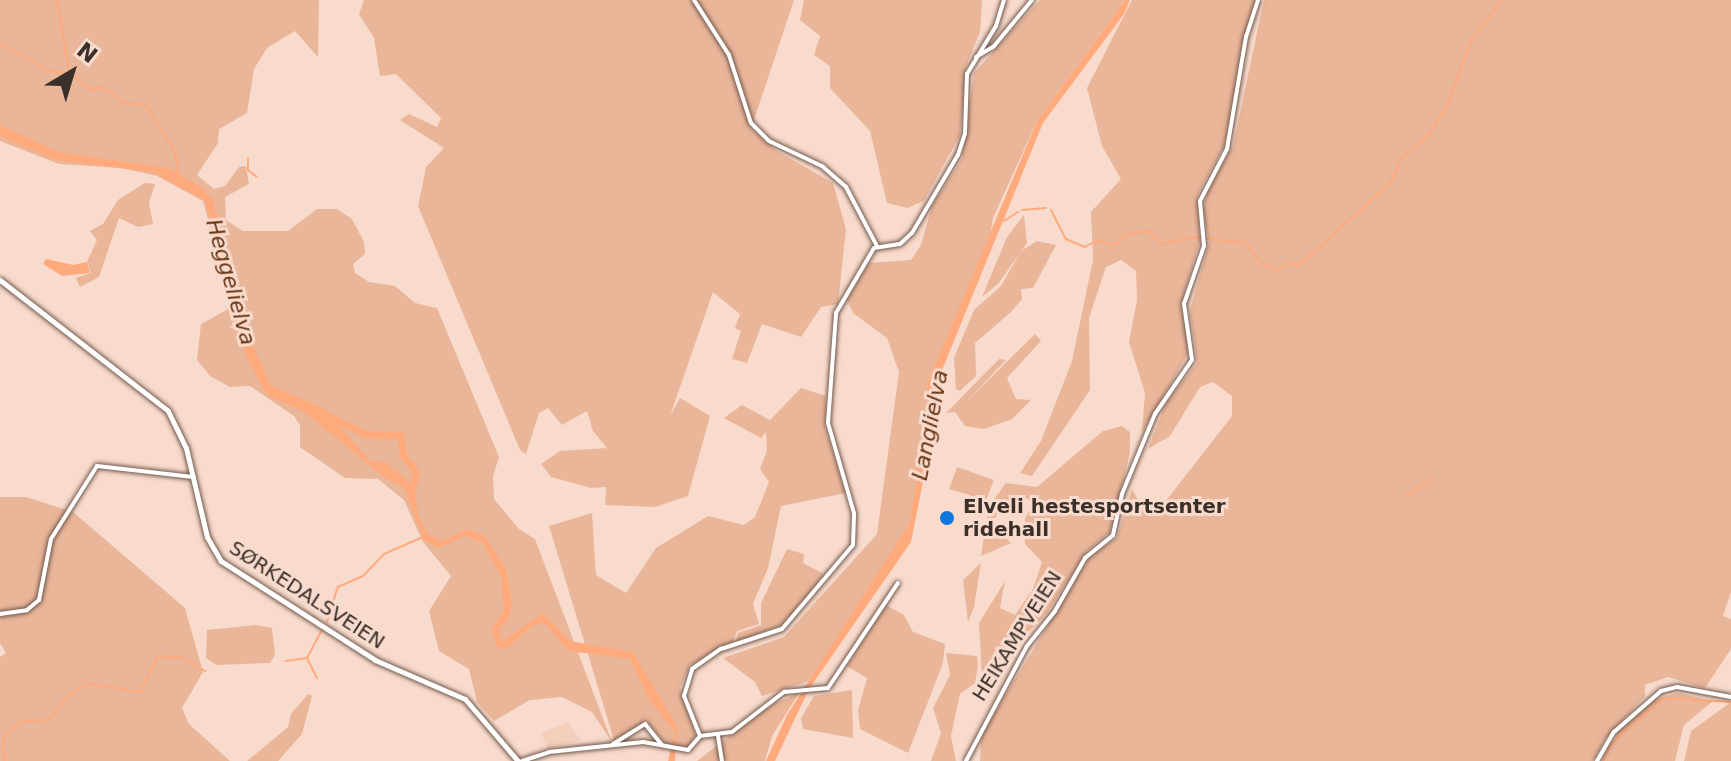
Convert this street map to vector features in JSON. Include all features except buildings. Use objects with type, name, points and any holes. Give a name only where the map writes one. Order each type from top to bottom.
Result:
[{"type":"street","points":[[694,0],[730,59],[751,123],[769,141],[822,166],[846,187],[877,246]]},
{"type":"street","points":[[877,246],[898,244],[909,237],[958,155],[965,134],[966,79],[996,26],[1004,0]]},
{"type":"street","points":[[976,57],[990,50],[1032,0]]},
{"type":"street","name":"HEIKAMPVEIEN","points":[[966,761],[1027,646],[1052,615],[1085,558],[1113,535],[1122,494],[1155,414],[1192,360],[1184,304],[1204,246],[1200,201],[1229,141],[1246,37],[1258,0]]},
{"type":"street","points":[[700,736],[684,696],[692,669],[717,651],[782,629],[853,545],[854,513],[828,423],[833,335],[841,300],[877,246]]},
{"type":"street","name":"SØRKEDALSVEIEN","points":[[0,280],[162,404],[181,432],[207,537],[221,561],[370,656],[465,699],[520,761]]},
{"type":"street","points":[[0,614],[27,610],[39,600],[51,539],[94,468],[105,464],[144,474],[193,477]]},
{"type":"street","points":[[700,736],[718,736],[736,730],[779,694],[806,691],[833,683],[898,583]]},
{"type":"street","points":[[1597,761],[1614,732],[1661,691],[1677,687],[1731,697]]},
{"type":"street","points":[[611,746],[645,724],[664,746]]},
{"type":"street","points":[[520,761],[549,752],[643,742],[681,750],[691,749],[700,736]]},
{"type":"street","points":[[718,736],[722,761]]},
{"type":"shaded area","points":[[0,0],[319,0],[318,57],[295,31],[267,48],[254,69],[247,113],[219,129],[218,143],[197,175],[214,189],[225,186],[239,167],[246,166],[249,184],[225,197],[226,220],[243,231],[288,231],[317,209],[337,209],[352,219],[364,242],[365,254],[353,264],[355,273],[369,282],[395,286],[415,303],[437,308],[499,457],[493,476],[494,499],[519,529],[535,539],[612,742],[592,712],[562,697],[530,700],[494,721],[477,702],[469,669],[439,651],[429,611],[451,576],[423,542],[404,500],[378,479],[345,478],[300,447],[300,425],[294,416],[250,386],[230,387],[210,376],[197,360],[201,324],[232,307],[203,201],[157,176],[121,168],[59,164],[0,141]]},
{"type":"shaded area","points":[[364,0],[794,0],[751,129],[777,151],[833,183],[846,229],[838,304],[821,307],[801,337],[762,324],[747,363],[732,359],[741,331],[735,328],[740,314],[713,292],[670,416],[680,398],[710,416],[688,496],[655,507],[605,505],[606,487],[591,488],[551,477],[541,464],[560,451],[607,448],[593,431],[587,411],[562,425],[548,408],[539,413],[526,454],[520,450],[418,206],[426,167],[444,148],[400,120],[409,114],[437,127],[441,118],[396,74],[380,76],[374,38],[359,14]]},
{"type":"shaded area","points":[[804,0],[982,0],[980,32],[966,66],[960,135],[924,201],[907,208],[887,203],[870,131],[830,88],[830,66],[814,55],[820,36],[800,20]]},
{"type":"shaded area","points":[[1040,0],[1125,0],[1037,121],[993,218],[988,248],[927,384],[931,407],[909,524],[809,681],[762,696],[755,682],[723,658],[784,637],[877,534],[899,372],[887,338],[853,313],[847,299],[869,263],[911,260],[921,245],[932,206],[962,159],[974,73]]},
{"type":"shaded area","points":[[1132,0],[1256,0],[1225,144],[1197,196],[1200,240],[1181,304],[1189,352],[1142,432],[1145,393],[1129,342],[1137,300],[1136,271],[1121,260],[1106,267],[1089,318],[1090,390],[1032,476],[1020,473],[1041,441],[1072,361],[1093,260],[1091,212],[1121,179],[1102,146],[1087,88]]},
{"type":"shaded area","points":[[1264,0],[1731,0],[1731,592],[1723,616],[1731,619],[1731,649],[1705,688],[1668,677],[1645,685],[1645,696],[1604,740],[1593,761],[980,761],[981,735],[1090,557],[1117,538],[1132,489],[1140,504],[1154,509],[1165,502],[1232,416],[1232,396],[1213,382],[1200,387],[1170,436],[1148,449],[1165,405],[1197,363],[1190,310],[1209,243],[1203,210],[1208,190],[1233,146]]},
{"type":"shaded area","points":[[145,183],[155,184],[149,203],[153,224],[138,227],[119,218],[99,277],[80,287],[76,278],[91,273],[87,262],[97,240],[90,231],[103,224],[118,200]]},
{"type":"shaded area","points":[[1024,215],[1027,243],[998,284],[982,297],[1007,237]]},
{"type":"shaded area","points":[[1037,241],[1056,245],[1033,288],[1021,289],[1022,299],[1011,312],[975,343],[976,376],[960,391],[956,389],[954,358],[974,310],[1001,286],[1021,251]]},
{"type":"shaded area","points":[[1035,334],[1041,341],[1007,378],[1016,399],[1031,400],[1012,419],[984,429],[965,426],[955,412],[946,413],[999,359],[1006,360],[965,403]]},
{"type":"shaded area","points":[[801,388],[826,396],[825,428],[846,493],[781,506],[768,568],[753,604],[759,624],[737,631],[733,643],[690,665],[680,688],[695,734],[692,743],[684,748],[665,743],[648,722],[614,740],[549,526],[592,513],[596,575],[626,593],[656,548],[708,516],[744,525],[755,517],[769,482],[760,469],[767,451],[766,432],[761,438],[724,418],[742,405],[770,420]]},
{"type":"shaded area","points":[[1122,426],[1130,432],[1130,452],[1111,531],[1087,551],[1047,613],[982,678],[979,623],[1005,581],[1000,608],[1015,615],[1033,589],[1042,562],[1025,544],[1025,518],[1034,503],[1023,496],[1015,506],[998,510],[993,526],[1011,543],[981,556],[989,506],[1006,483],[1037,487],[1103,431]]},
{"type":"shaded area","points":[[957,467],[994,480],[986,500],[949,489]]},
{"type":"shaded area","points":[[0,497],[26,497],[73,512],[185,608],[203,672],[182,708],[189,724],[230,761],[0,761],[0,657],[6,653],[0,643]]},
{"type":"shaded area","points":[[787,549],[804,554],[803,563],[824,574],[787,623],[735,643],[738,633],[761,625],[761,603]]},
{"type":"shaded area","points":[[981,563],[974,607],[968,622],[963,580]]},
{"type":"shaded area","points":[[886,605],[904,615],[913,632],[945,644],[943,663],[908,753],[860,729],[858,710],[867,678],[847,666]]},
{"type":"shaded area","points":[[255,625],[272,628],[275,655],[270,663],[216,665],[206,658],[207,630]]},
{"type":"shaded area","points":[[946,653],[977,656],[978,665],[975,683],[960,694],[951,736],[956,761],[931,761],[941,733],[933,708],[950,675]]},
{"type":"shaded area","points":[[852,690],[853,738],[803,729],[801,718],[814,696]]},
{"type":"shaded area","points":[[799,693],[772,736],[765,761],[697,761],[768,706]]},
{"type":"shaded area","points":[[1678,693],[1713,701],[1684,725],[1675,761],[1603,761],[1619,731],[1653,700]]},
{"type":"shaded area","points":[[308,694],[312,696],[302,734],[278,761],[247,761],[288,727],[291,714]]},
{"type":"shaded area","points":[[1731,702],[1731,761],[1684,761],[1691,731]]},
{"type":"shaded area","points":[[568,722],[581,740],[548,749],[541,733]]},
{"type":"water","name":"Langlielva","points":[[1125,0],[1130,0],[1124,14],[1043,123],[938,380],[942,386],[911,542],[809,689],[775,761],[766,761],[787,715],[909,524],[930,408],[927,384],[1037,121]]},
{"type":"water","points":[[0,125],[59,152],[169,168],[201,187],[213,199],[248,335],[271,385],[325,409],[370,461],[385,462],[407,480],[415,489],[418,516],[428,534],[442,541],[468,529],[485,536],[506,569],[512,605],[507,623],[499,627],[501,642],[543,613],[570,641],[633,652],[677,726],[675,761],[668,761],[675,732],[648,698],[630,659],[569,651],[544,623],[532,626],[506,649],[497,647],[491,629],[504,611],[501,577],[482,542],[465,536],[438,548],[424,540],[404,488],[384,477],[303,411],[270,397],[245,353],[227,264],[204,200],[152,172],[55,160],[0,136]]},
{"type":"water","points":[[46,259],[73,265],[87,262],[90,273],[62,276],[43,264]]},
{"type":"waterway","points":[[57,0],[69,73],[92,90],[102,87],[125,103],[146,105],[175,152],[179,173]]},
{"type":"waterway","points":[[1051,210],[1066,239],[1085,247],[1096,241],[1116,244],[1125,235],[1149,231],[1162,244],[1193,237],[1246,243],[1261,263],[1276,270],[1287,263],[1300,265],[1391,182],[1401,159],[1429,135],[1450,99],[1471,40],[1502,0]]},
{"type":"waterway","points":[[0,43],[49,71],[69,73]]},
{"type":"waterway","points":[[248,158],[248,170],[257,177]]},
{"type":"waterway","points":[[1022,210],[1046,208]]},
{"type":"waterway","points":[[1004,221],[1018,212]]},
{"type":"waterway","name":"Heggelielva","points":[[323,413],[366,434],[400,435],[403,455],[416,472],[410,496]]},
{"type":"waterway","points":[[1407,495],[1434,479]]},
{"type":"waterway","points":[[327,622],[338,587],[363,576],[384,554],[423,537]]},
{"type":"waterway","points":[[317,678],[307,658],[322,630]]},
{"type":"waterway","points":[[5,761],[2,744],[9,731],[22,721],[49,720],[68,696],[89,683],[140,692],[158,656],[180,657],[205,671]]},
{"type":"waterway","points":[[286,661],[307,658]]},
{"type":"waterway","points":[[1603,761],[1611,744],[1664,698],[1731,702]]},
{"type":"place","name":"Elveli hestesportsenter ridehall","points":[[947,518]]}]
